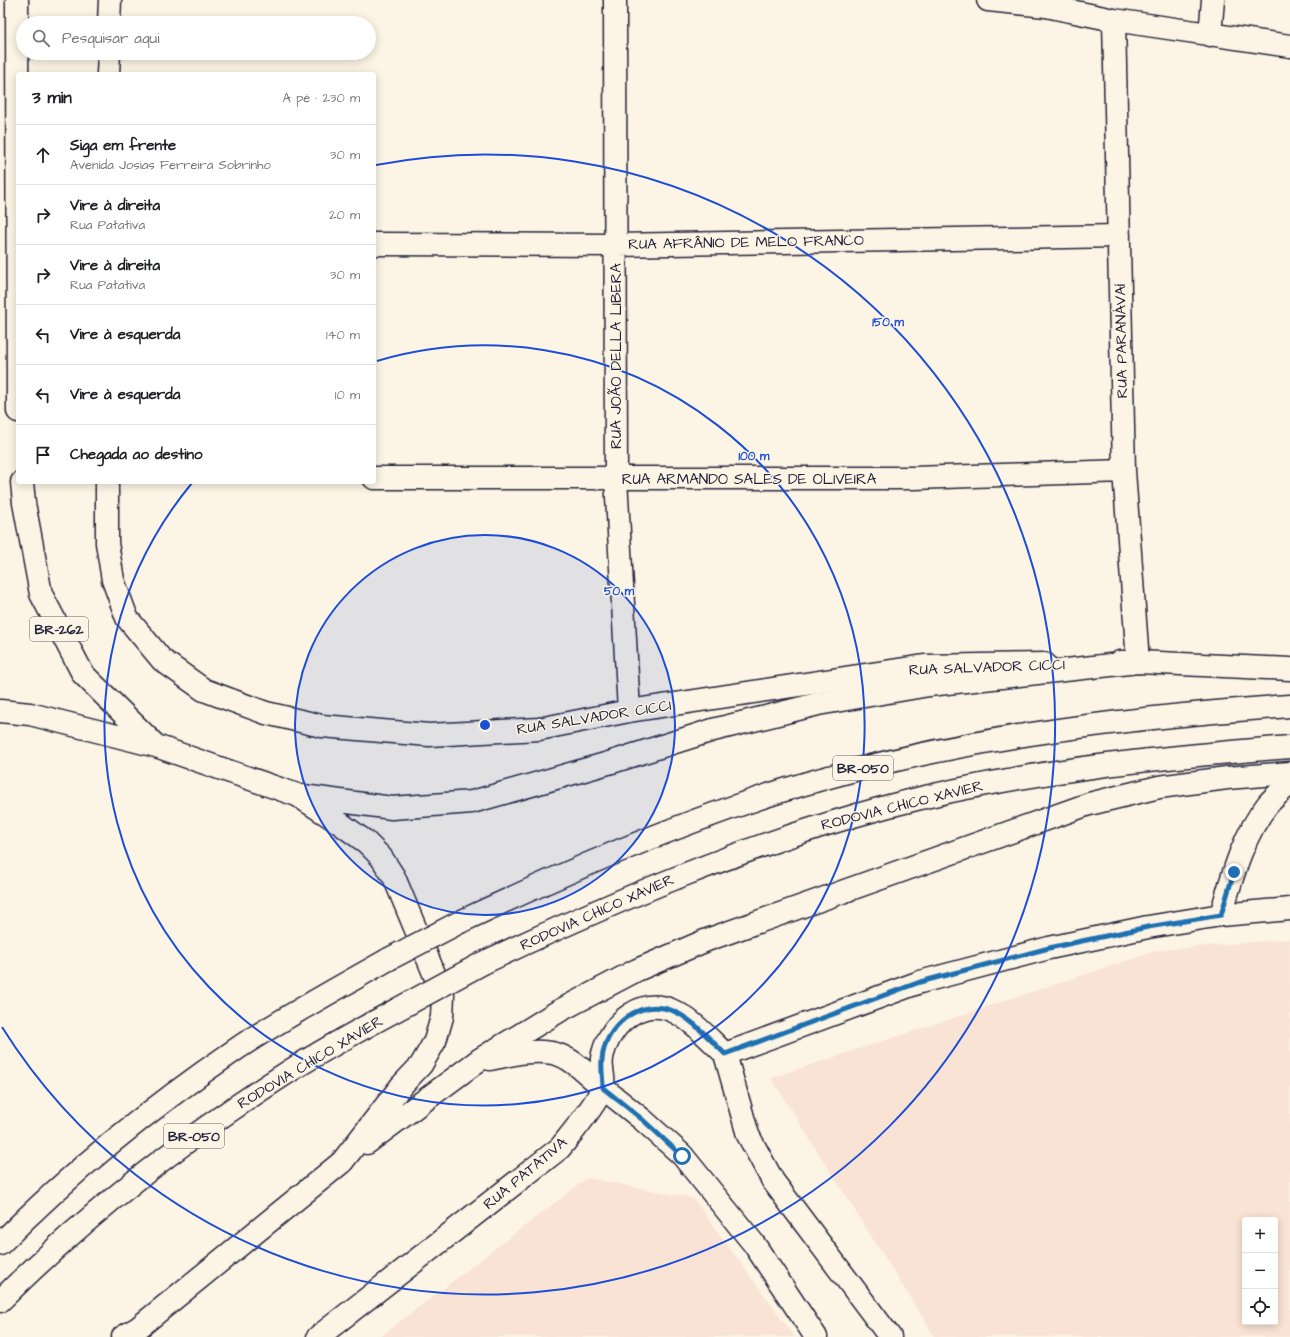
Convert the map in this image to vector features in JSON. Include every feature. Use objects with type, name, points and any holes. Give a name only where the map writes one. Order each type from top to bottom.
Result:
[{"type":"main road","points":[[17,0],[17,16]]},
{"type":"main road","points":[[109,16],[110,0]]},
{"type":"main road","name":"RUA JOÃO DELLA LIBERA","points":[[615,0],[616,479],[629,711]]},
{"type":"main road","points":[[988,0],[1046,6],[1114,20],[1290,46]]},
{"type":"main road","points":[[1210,35],[1213,0]]},
{"type":"main road","name":"RUA PARANÁVAÍ","points":[[1114,20],[1124,471],[1138,662]]},
{"type":"main road","points":[[17,60],[17,72]]},
{"type":"main road","points":[[108,72],[109,60]]},
{"type":"main road","name":"RUA AFRÂNIO DE MELO FRANCO","points":[[376,244],[616,245],[1118,236]]},
{"type":"main road","name":"RUA ARMANDO SALES DE OLIVEIRA","points":[[376,478],[914,478],[1124,471]]},
{"type":"main road","name":"BR-262","points":[[22,484],[24,503],[41,594],[83,674],[156,746]]},
{"type":"main road","name":"RUA SALVADOR CICCI","points":[[107,484],[106,543],[112,580],[127,618],[162,660],[204,690],[266,713],[322,726],[429,735],[539,729],[629,711],[924,666],[1138,662]]},
{"type":"main road","points":[[0,711],[30,714],[156,746],[297,795],[392,808],[472,802],[612,762],[713,730],[818,704],[929,685],[1138,662],[1279,667],[1290,669]]},
{"type":"main road","name":"BR-050","points":[[0,1244],[101,1151],[169,1097],[239,1048],[312,1002],[389,959],[460,922],[570,871],[680,827],[778,792],[876,765],[994,741],[1099,723],[1210,711],[1290,706]]},
{"type":"main road","name":"RODOVIA CHICO XAVIER","points":[[0,1301],[69,1237],[121,1192],[172,1152],[283,1075],[483,963],[569,923],[726,857],[821,825],[891,805],[1006,780],[1100,766],[1290,747]]},
{"type":"main road","points":[[129,1334],[342,1162],[479,1060],[558,1011],[637,970],[707,940],[780,913],[1090,804],[1158,787],[1226,778],[1290,773]]},
{"type":"main road","points":[[1221,915],[1234,872],[1251,832],[1268,804],[1290,783]]},
{"type":"main road","points":[[297,795],[366,842],[381,857],[394,878],[443,995],[442,1017],[437,1035],[421,1065],[402,1085],[342,1162]]},
{"type":"main road","points":[[725,1054],[920,982],[1049,948],[1148,927],[1221,915],[1290,909]]},
{"type":"main road","points":[[603,1088],[602,1059],[612,1033],[631,1013],[652,1006],[671,1010],[693,1024],[725,1054],[748,1135],[773,1181],[890,1337]]},
{"type":"main road","points":[[479,1060],[531,1051],[553,1053],[570,1061],[643,1120],[682,1156],[754,1244],[816,1337]]},
{"type":"main road","name":"RUA PATATIVA","points":[[318,1337],[560,1148],[576,1129],[603,1088]]},
{"type":"shaded area","points":[[1290,939],[1290,1337],[935,1337],[771,1078],[1159,950]]},
{"type":"shaded area","points":[[587,1178],[693,1198],[795,1337],[380,1337]]},
{"type":"route","points":[[682,1156],[643,1120],[603,1088],[602,1059],[605,1048],[616,1027],[631,1013],[652,1006],[671,1010],[693,1024],[725,1054],[920,982],[1049,948],[1148,927],[1221,915],[1234,872]]}]
